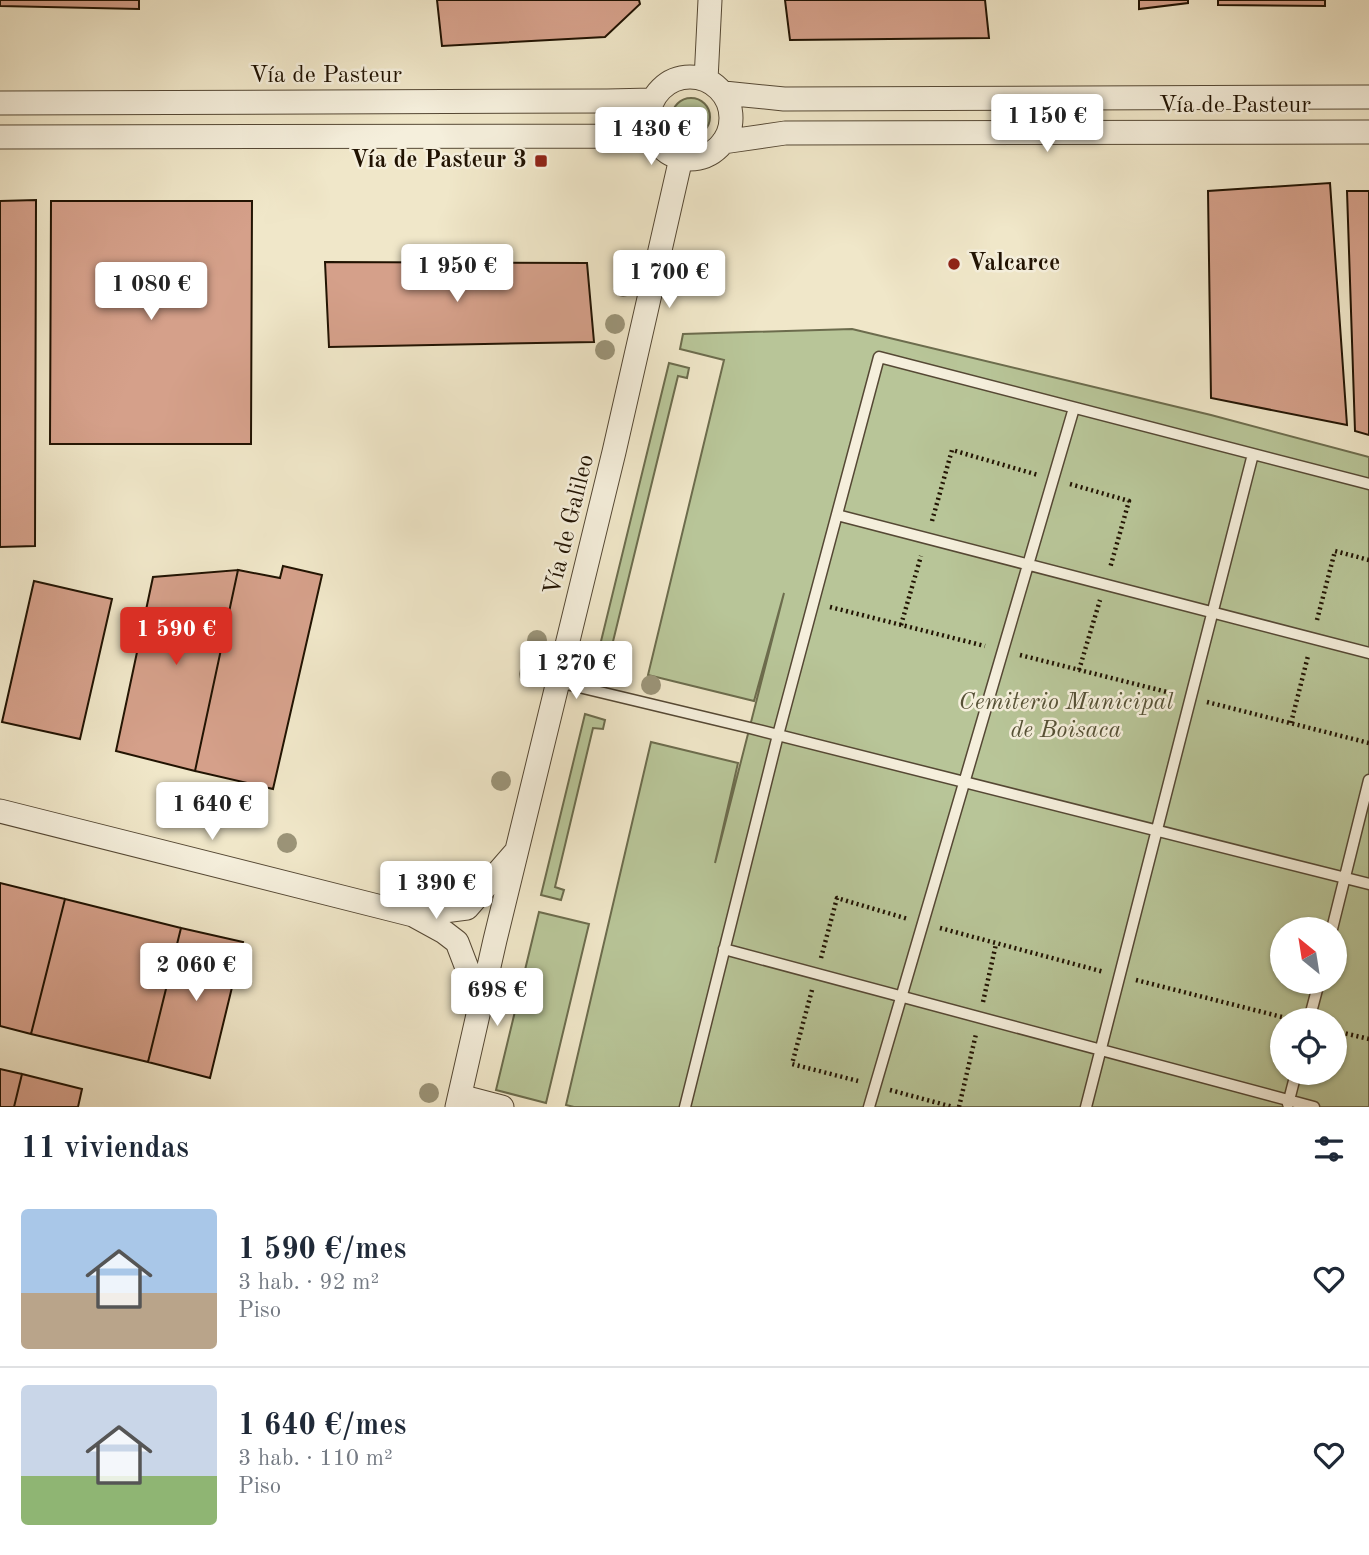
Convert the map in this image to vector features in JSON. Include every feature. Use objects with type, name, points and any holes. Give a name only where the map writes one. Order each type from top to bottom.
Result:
[{"type":"street","points":[[710,0],[715,86]]},
{"type":"street","points":[[695,76],[715,86],[729,105],[731,118],[723,142],[705,156],[693,159],[681,158],[659,146],[648,124],[648,111],[660,89],[670,81],[695,76]]},
{"type":"street","name":"Vía de Pasteur","points":[[715,86],[797,99],[1369,97]]},
{"type":"street","name":"Vía de Pasteur","points":[[0,103],[652,100]]},
{"type":"street","name":"Vía de Pasteur","points":[[723,142],[785,133],[1369,132]]},
{"type":"street","points":[[0,137],[652,136]]},
{"type":"street","name":"Vía de Galileo","points":[[458,1102],[614,452],[681,158]]},
{"type":"street","points":[[0,811],[413,915],[444,932],[474,954],[491,958]]},
{"type":"street","points":[[478,1012],[470,976],[457,942],[459,919],[517,850]]},
{"type":"street","points":[[413,915],[477,906],[503,908]]},
{"type":"street","points":[[458,1102],[502,1107]]},
{"type":"lane","points":[[685,1107],[778,735],[879,357],[1369,484]]},
{"type":"lane","points":[[869,1107],[1074,408]]},
{"type":"lane","points":[[1086,1107],[1253,454]]},
{"type":"lane","points":[[837,515],[1369,653]]},
{"type":"lane","points":[[558,682],[1369,884]]},
{"type":"lane","points":[[1335,917],[1369,780]]},
{"type":"lane","points":[[724,949],[1100,1049],[1288,1104],[1314,1107]]},
{"type":"lane","points":[[1288,1104],[1293,1085]]},
{"type":"path","points":[[813,603],[1369,743]]},
{"type":"path","points":[[996,944],[1270,1014]]},
{"type":"path","points":[[1347,1034],[1369,1039]]},
{"type":"green space","points":[[691,98],[704,104],[710,117],[704,130],[691,136],[678,130],[672,117],[678,104]]},
{"type":"green space","name":"Cemiterio Municipal de Boisaca","points":[[852,329],[1211,415],[1369,457],[1369,1107],[566,1105],[651,742],[738,763],[715,863],[784,593],[754,701],[648,675],[724,360],[680,349],[683,334]]},
{"type":"green space","points":[[669,363],[689,368],[687,378],[678,376],[607,666],[618,669],[615,679],[593,674]]},
{"type":"green space","points":[[585,714],[605,720],[603,729],[593,728],[555,887],[564,890],[561,900],[541,895]]},
{"type":"green space","points":[[539,912],[589,924],[546,1103],[496,1090]]},
{"type":"building","points":[[0,0],[139,0],[139,9],[0,6]]},
{"type":"building","points":[[437,0],[639,0],[640,4],[605,37],[442,46]]},
{"type":"building","points":[[785,0],[985,0],[989,38],[790,40]]},
{"type":"building","points":[[1139,0],[1188,0],[1188,3],[1139,9]]},
{"type":"building","points":[[1218,0],[1325,0],[1325,6],[1218,5]]},
{"type":"building","points":[[1330,183],[1347,425],[1211,398],[1208,191]]},
{"type":"building","points":[[1347,191],[1369,191],[1369,435],[1355,431]]},
{"type":"building","points":[[36,200],[35,546],[0,547],[0,201]]},
{"type":"building","points":[[51,201],[252,201],[251,444],[50,444]]},
{"type":"building","points":[[325,262],[587,263],[594,342],[329,347]]},
{"type":"building","points":[[283,566],[322,575],[273,789],[195,771],[238,570],[280,578]]},
{"type":"building","points":[[238,570],[195,771],[116,751],[153,577]]},
{"type":"building","points":[[34,581],[112,599],[80,739],[2,722]]},
{"type":"building","points":[[0,883],[65,899],[31,1034],[0,1026]]},
{"type":"building","points":[[65,899],[181,928],[148,1062],[31,1034]]},
{"type":"building","points":[[181,928],[243,942],[210,1078],[148,1062]]},
{"type":"building","points":[[0,1069],[22,1074],[14,1107],[0,1107]]},
{"type":"building","points":[[22,1074],[82,1089],[78,1107],[14,1107]]},
{"type":"place","name":"Vía de Pasteur 3","points":[[541,161]]},
{"type":"place","name":"Valcarce","points":[[954,264]]}]
